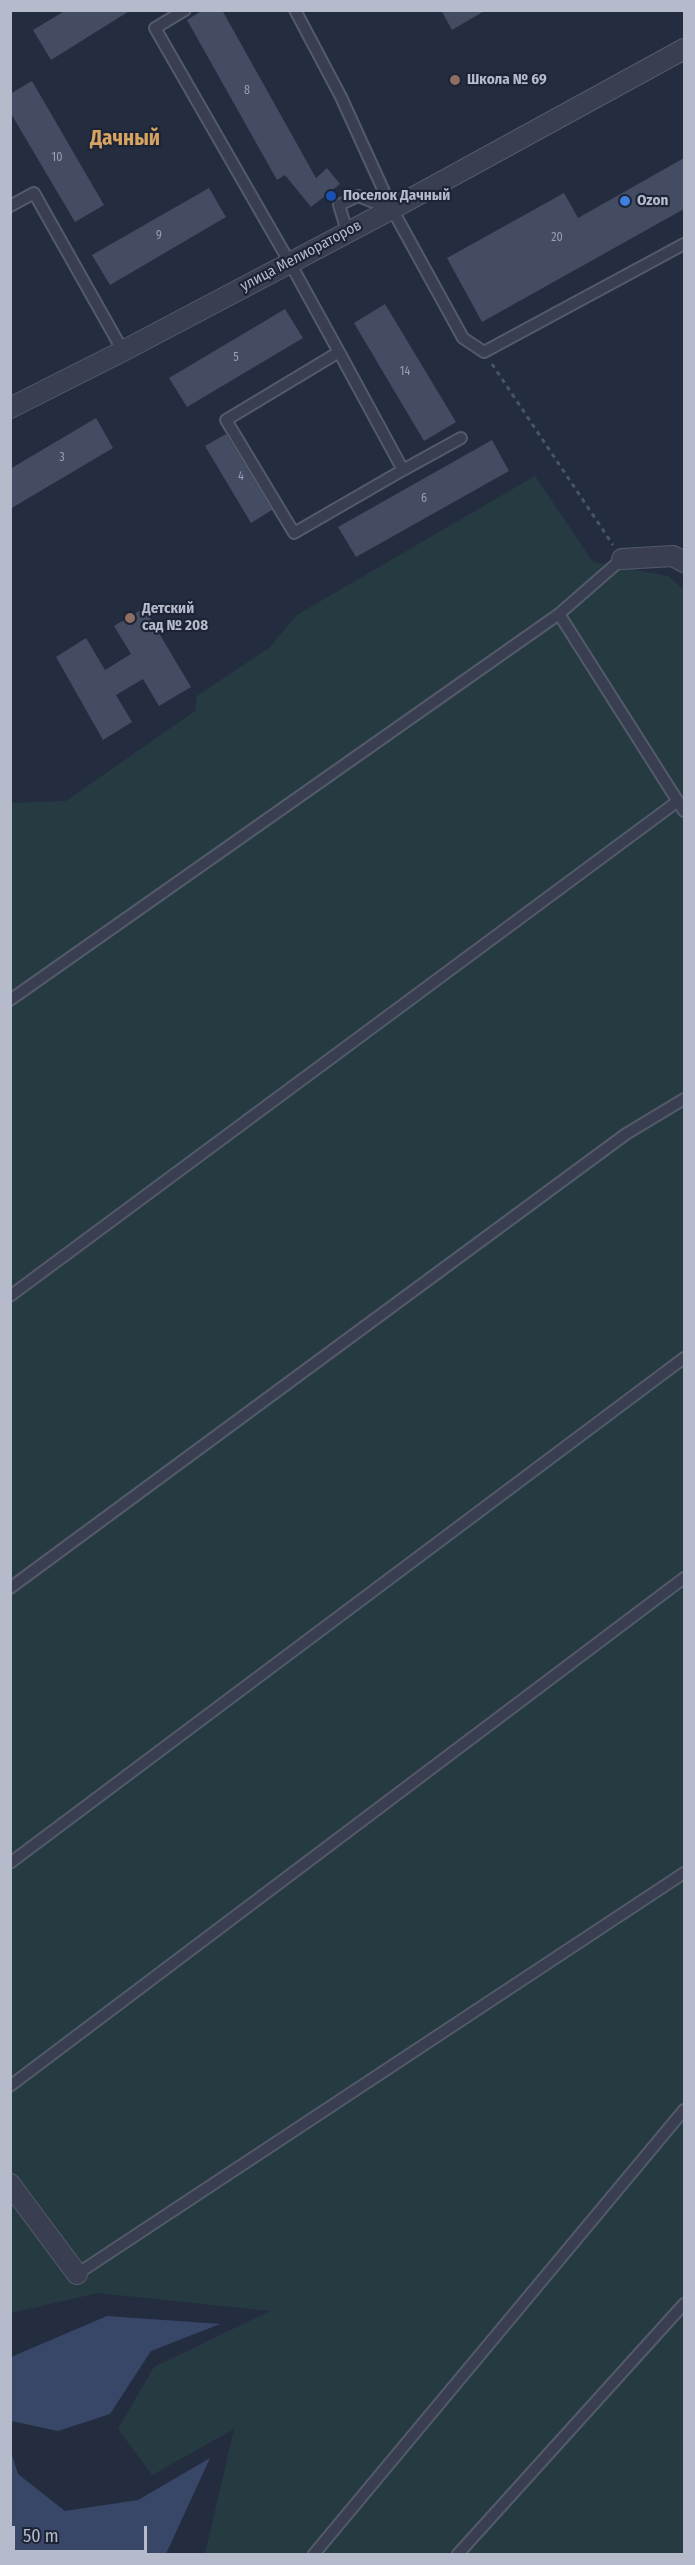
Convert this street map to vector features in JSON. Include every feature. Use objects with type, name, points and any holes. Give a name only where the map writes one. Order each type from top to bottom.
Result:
[{"type":"street","name":"улица Мелиораторов","points":[[10,408],[392,209],[684,49]]},
{"type":"street","points":[[622,559],[673,556],[684,562]]},
{"type":"street","points":[[10,2184],[77,2274]]},
{"type":"lane","points":[[185,10],[155,28],[290,263],[403,470]]},
{"type":"lane","points":[[295,10],[341,97],[392,209],[463,338],[484,352],[684,244]]},
{"type":"lane","points":[[10,206],[34,193],[123,351]]},
{"type":"lane","points":[[347,231],[339,205],[358,196],[392,209]]},
{"type":"lane","points":[[339,352],[226,420],[294,532],[461,438]]},
{"type":"lane","points":[[10,1000],[559,614],[622,559]]},
{"type":"lane","points":[[559,614],[684,811]]},
{"type":"lane","points":[[10,1296],[678,801]]},
{"type":"lane","points":[[10,1588],[626,1134],[684,1099]]},
{"type":"lane","points":[[10,1863],[684,1358]]},
{"type":"lane","points":[[10,2086],[684,1578]]},
{"type":"lane","points":[[77,2274],[684,1873]]},
{"type":"lane","points":[[314,2554],[684,2110]]},
{"type":"lane","points":[[458,2554],[684,2304]]},
{"type":"path","points":[[484,352],[622,559]]},
{"type":"green space","points":[[535,476],[593,562],[668,576],[684,590],[684,2554],[205,2554],[234,2429],[152,2475],[118,2429],[154,2367],[270,2311],[98,2293],[11,2313],[10,803],[66,801],[195,711],[197,696],[269,648],[297,615]]},
{"type":"water","points":[[107,2316],[220,2324],[151,2351],[110,2414],[58,2431],[11,2421],[11,2357]]},
{"type":"water","points":[[10,2449],[18,2474],[65,2511],[138,2500],[210,2458],[166,2554],[11,2554]]},
{"type":"building","points":[[66,10],[131,10],[51,60],[33,30]]},
{"type":"building","points":[[203,10],[222,10],[316,178],[327,168],[340,184],[311,207],[285,175],[277,180],[187,20]]},
{"type":"building","points":[[441,10],[486,10],[452,30]]},
{"type":"building","points":[[32,81],[104,205],[75,222],[10,112],[10,94]]},
{"type":"building","points":[[684,158],[684,209],[482,322],[447,258],[564,193],[578,218]]},
{"type":"building","points":[[209,188],[226,217],[110,285],[92,255]]},
{"type":"building","points":[[385,304],[456,422],[424,441],[354,323]]},
{"type":"building","points":[[285,309],[303,338],[187,407],[169,378]]},
{"type":"building","points":[[96,418],[113,448],[10,509],[10,469]]},
{"type":"building","points":[[226,434],[272,510],[251,523],[205,446]]},
{"type":"building","points":[[492,440],[509,471],[356,557],[338,527]]},
{"type":"building","points":[[144,608],[191,687],[159,706],[143,679],[116,695],[132,722],[103,740],[56,657],[86,638],[105,670],[131,654],[114,626]]},
{"type":"place","name":"Школа № 69","points":[[455,80]]},
{"type":"place","name":"Поселок Дачный","points":[[331,196]]},
{"type":"place","name":"Ozon","points":[[625,201]]},
{"type":"place","name":"Детский сад № 208","points":[[130,618]]},
{"type":"district","name":"Дачный","points":[[125,139]]}]
